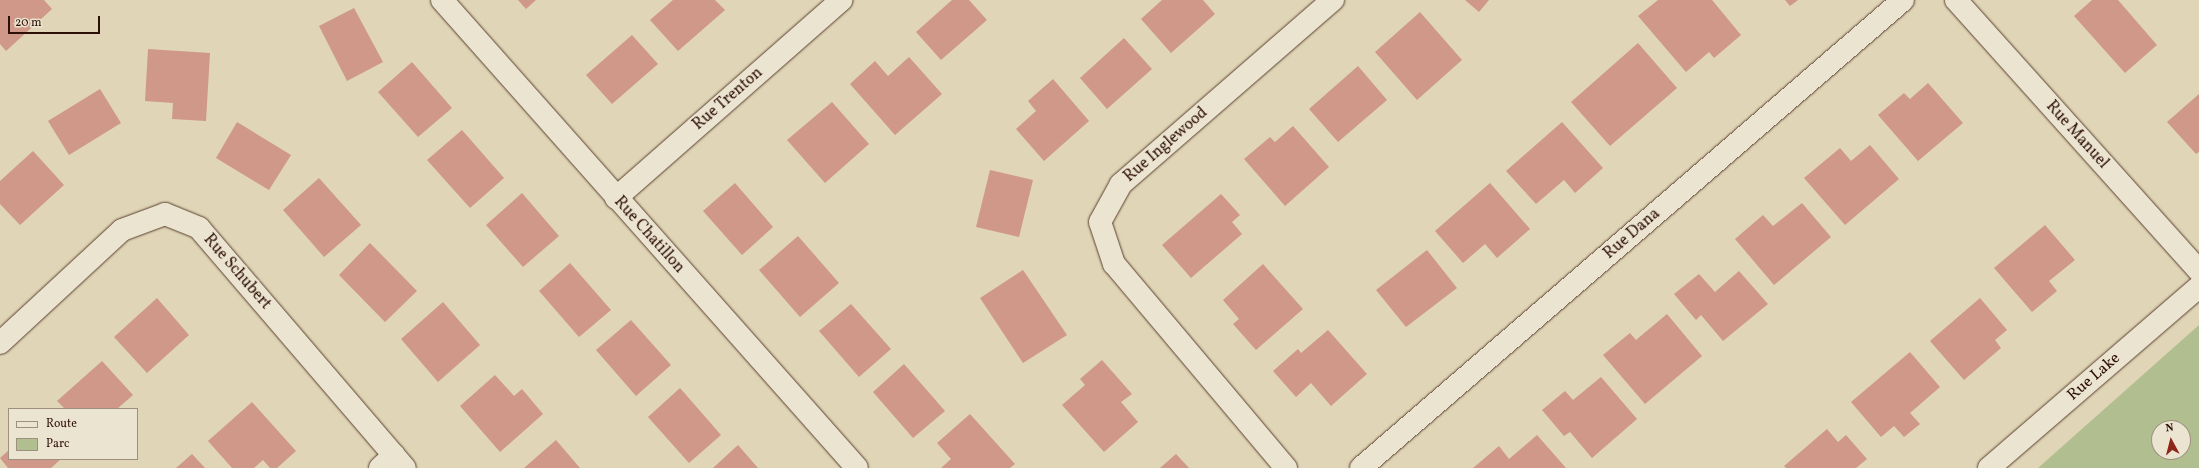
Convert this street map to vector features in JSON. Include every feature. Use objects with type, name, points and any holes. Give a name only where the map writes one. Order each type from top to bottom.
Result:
[{"type":"street","name":"Rue Chatillon","points":[[442,0],[857,468]]},
{"type":"street","name":"Rue Trenton","points":[[616,198],[841,0]]},
{"type":"street","name":"Rue Inglewood","points":[[1286,468],[1114,264],[1100,222],[1121,184],[1333,0]]},
{"type":"street","name":"Rue Dana","points":[[1361,468],[1903,0]]},
{"type":"street","name":"Rue Manuel","points":[[1956,0],[2199,271]]},
{"type":"street","name":"Rue Schubert","points":[[0,344],[122,230],[165,214],[199,228],[393,464]]},
{"type":"street","name":"Rue Lake","points":[[1989,468],[2199,287]]},
{"type":"green space","points":[[2199,325],[2199,468],[2038,468]]},
{"type":"building","points":[[0,0],[44,0],[52,9],[6,51],[0,44]]},
{"type":"building","points":[[518,0],[536,0],[526,9]]},
{"type":"building","points":[[673,0],[715,0],[725,10],[678,51],[650,20]]},
{"type":"building","points":[[952,0],[969,0],[987,20],[941,60],[916,32]]},
{"type":"building","points":[[1162,0],[1203,0],[1215,14],[1171,53],[1141,19]]},
{"type":"building","points":[[1465,0],[1489,0],[1479,12]]},
{"type":"building","points":[[1658,0],[1712,0],[1741,35],[1714,58],[1709,52],[1686,72],[1638,16]]},
{"type":"building","points":[[1785,0],[1798,0],[1790,6]]},
{"type":"building","points":[[2092,0],[2118,0],[2157,45],[2125,73],[2074,16]]},
{"type":"building","points":[[354,8],[383,62],[347,81],[319,26]]},
{"type":"building","points":[[1420,12],[1462,60],[1417,100],[1375,52]]},
{"type":"building","points":[[632,35],[658,64],[612,104],[586,75]]},
{"type":"building","points":[[1124,38],[1152,69],[1107,109],[1080,78]]},
{"type":"building","points":[[1638,43],[1677,88],[1610,146],[1571,102]]},
{"type":"building","points":[[148,49],[210,53],[206,121],[172,119],[173,103],[145,101]]},
{"type":"building","points":[[909,57],[942,94],[895,135],[850,84],[875,61],[888,76]]},
{"type":"building","points":[[412,62],[452,108],[418,137],[378,92]]},
{"type":"building","points":[[1358,66],[1387,100],[1338,142],[1309,109]]},
{"type":"building","points":[[1053,79],[1089,121],[1044,161],[1016,129],[1036,111],[1028,101]]},
{"type":"building","points":[[1928,83],[1963,123],[1918,161],[1878,115],[1904,93],[1910,99]]},
{"type":"building","points":[[100,89],[121,123],[69,155],[48,121]]},
{"type":"building","points":[[2199,94],[2199,152],[2196,154],[2167,122]]},
{"type":"building","points":[[832,102],[869,144],[825,183],[787,140]]},
{"type":"building","points":[[237,122],[291,155],[269,190],[216,158]]},
{"type":"building","points":[[1562,122],[1603,168],[1575,193],[1564,180],[1536,204],[1506,171]]},
{"type":"building","points":[[1293,126],[1329,167],[1285,206],[1244,159],[1270,137],[1275,142]]},
{"type":"building","points":[[462,130],[504,178],[470,208],[427,160]]},
{"type":"building","points":[[1870,145],[1899,179],[1845,225],[1804,178],[1840,148],[1851,161]]},
{"type":"building","points":[[33,151],[64,185],[20,225],[0,204],[0,181]]},
{"type":"building","points":[[990,170],[1033,180],[1019,237],[976,227]]},
{"type":"building","points":[[319,178],[361,225],[324,257],[283,210]]},
{"type":"building","points":[[735,183],[773,227],[742,255],[703,211]]},
{"type":"building","points":[[1490,183],[1530,229],[1497,258],[1485,244],[1463,263],[1435,231]]},
{"type":"building","points":[[522,193],[559,236],[523,267],[486,225]]},
{"type":"building","points":[[1221,194],[1240,215],[1232,222],[1242,234],[1191,278],[1162,245]]},
{"type":"building","points":[[1802,203],[1831,237],[1774,285],[1735,239],[1763,215],[1773,226]]},
{"type":"building","points":[[2045,225],[2075,260],[2049,281],[2057,291],[2032,312],[1994,268]]},
{"type":"building","points":[[798,236],[839,283],[800,317],[759,270]]},
{"type":"building","points":[[370,243],[417,291],[385,322],[339,275]]},
{"type":"building","points":[[1427,250],[1457,288],[1406,327],[1376,290]]},
{"type":"building","points":[[570,263],[611,310],[579,337],[539,291]]},
{"type":"building","points":[[1263,264],[1303,309],[1256,350],[1233,324],[1239,319],[1223,300]]},
{"type":"building","points":[[1023,270],[1067,335],[1023,363],[980,298]]},
{"type":"building","points":[[1739,271],[1768,304],[1723,341],[1701,315],[1696,320],[1674,294],[1699,274],[1715,292]]},
{"type":"building","points":[[157,298],[189,335],[147,373],[114,337]]},
{"type":"building","points":[[1980,298],[2007,330],[1995,340],[2001,348],[1964,380],[1930,341]]},
{"type":"building","points":[[443,302],[480,345],[438,382],[401,339]]},
{"type":"building","points":[[851,304],[891,349],[859,377],[819,331]]},
{"type":"building","points":[[1667,314],[1702,356],[1645,404],[1603,355],[1630,333],[1636,340]]},
{"type":"building","points":[[631,320],[671,365],[636,396],[596,350]]},
{"type":"building","points":[[1328,330],[1367,374],[1331,406],[1311,383],[1296,397],[1273,371],[1298,349],[1301,353]]},
{"type":"building","points":[[1910,352],[1940,387],[1910,413],[1920,424],[1904,437],[1894,426],[1881,437],[1851,402]]},
{"type":"building","points":[[1102,360],[1132,394],[1121,402],[1138,422],[1104,452],[1062,405],[1085,385],[1080,379]]},
{"type":"building","points":[[102,361],[133,395],[118,408],[64,408],[57,401]]},
{"type":"building","points":[[904,364],[945,411],[913,438],[873,392]]},
{"type":"building","points":[[495,375],[514,396],[522,389],[543,414],[500,452],[460,406]]},
{"type":"building","points":[[1601,377],[1637,419],[1592,458],[1570,432],[1564,436],[1542,410],[1565,391],[1573,400]]},
{"type":"building","points":[[680,388],[721,435],[689,463],[648,417]]},
{"type":"building","points":[[252,402],[296,451],[277,468],[270,468],[263,460],[254,468],[232,468],[208,441]]},
{"type":"building","points":[[970,414],[1015,464],[1010,468],[941,468],[951,459],[937,443]]},
{"type":"building","points":[[1827,429],[1838,442],[1846,435],[1867,459],[1856,468],[1786,468],[1784,466]]},
{"type":"building","points":[[1537,435],[1566,468],[1473,468],[1499,446],[1509,459]]},
{"type":"building","points":[[556,440],[580,468],[524,468]]},
{"type":"building","points":[[738,445],[758,468],[713,468]]},
{"type":"building","points":[[8,451],[8,460],[60,460],[51,468],[8,468],[0,458]]},
{"type":"building","points":[[192,454],[205,468],[176,468]]},
{"type":"building","points":[[1176,454],[1189,468],[1160,468]]}]
